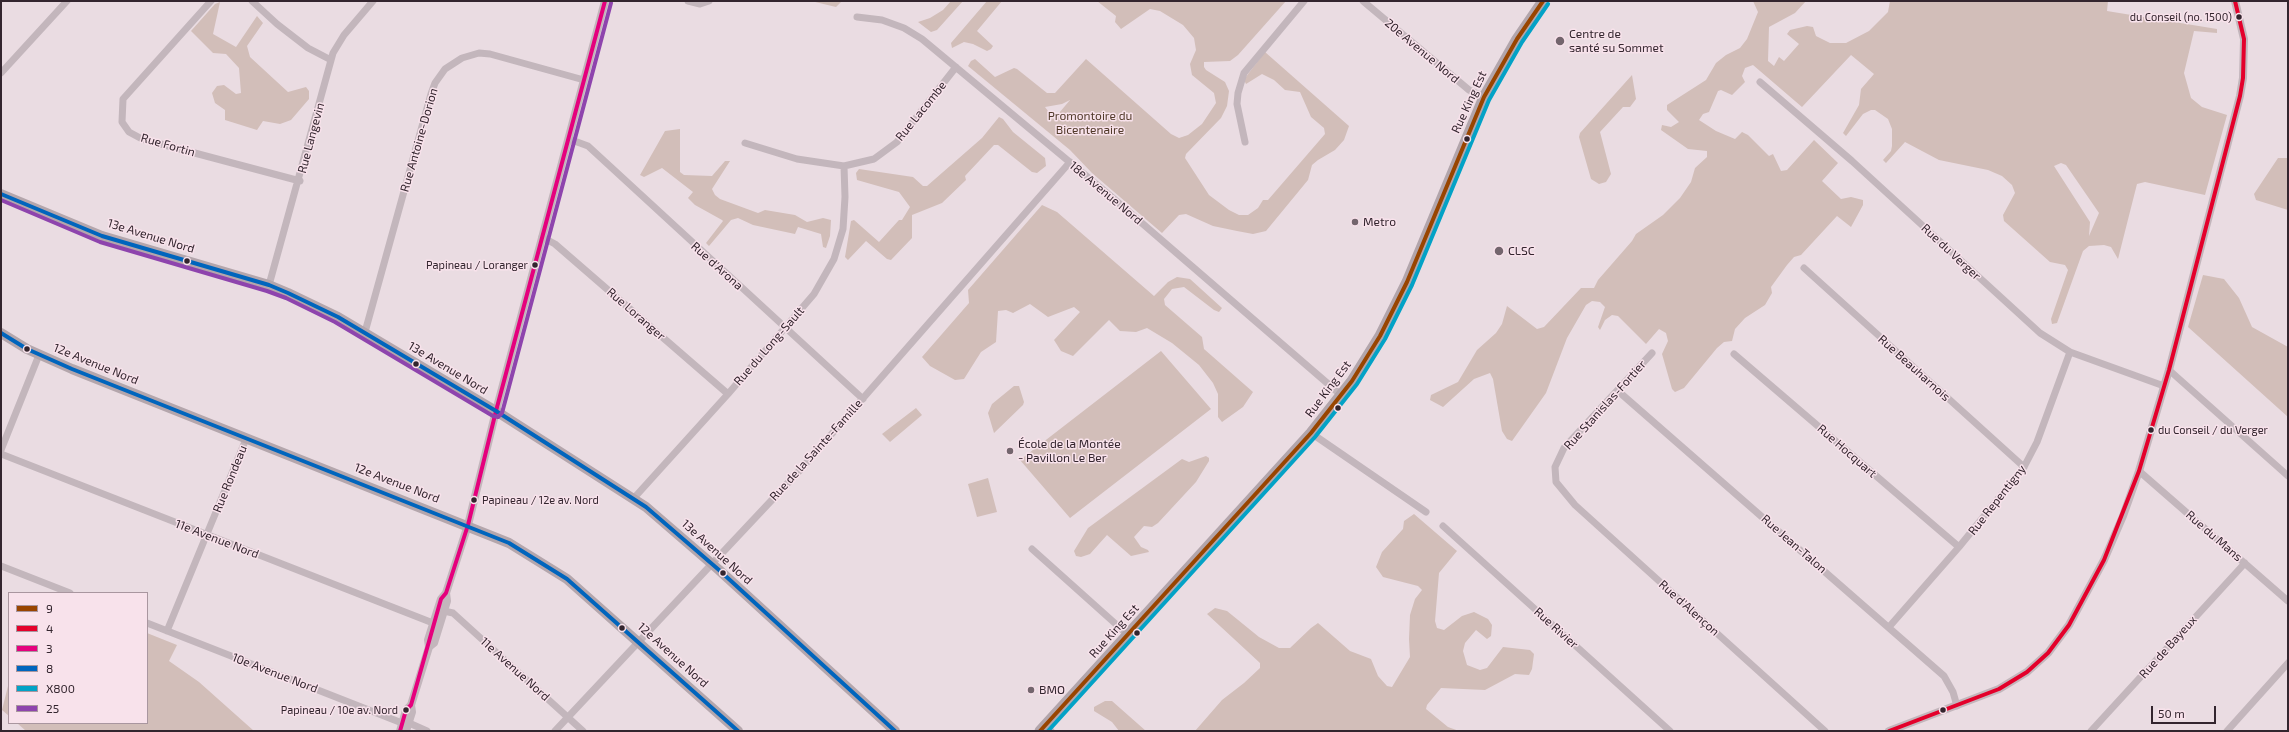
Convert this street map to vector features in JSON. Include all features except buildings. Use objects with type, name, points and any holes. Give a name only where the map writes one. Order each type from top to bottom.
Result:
[{"type":"main road","name":"Rue King Est","points":[[1045,729],[1311,433],[1368,357],[1396,307],[1484,97],[1517,39],[1544,1]]},
{"type":"main road","name":"13e Avenue Nord","points":[[1,194],[102,236],[269,285],[310,303],[365,332],[496,411],[634,498],[711,563],[895,731]]},
{"type":"main road","name":"12e Avenue Nord","points":[[1,333],[39,355],[246,439],[468,525],[508,543],[555,570],[593,600],[738,731]]},
{"type":"street","points":[[1,73],[67,1]]},
{"type":"street","name":"Rue Fortin","points":[[211,1],[123,98],[121,112],[122,122],[129,132],[142,139],[300,181]]},
{"type":"street","points":[[252,1],[302,44],[318,55],[331,60]]},
{"type":"street","name":"Rue Langevin","points":[[269,285],[300,181],[331,60],[344,35],[373,1]]},
{"type":"street","points":[[400,731],[406,726],[412,712],[411,705],[429,647],[428,640],[433,623],[441,599],[446,593],[468,525],[496,411],[605,1]]},
{"type":"street","points":[[688,1],[700,4],[709,1]]},
{"type":"street","points":[[1244,142],[1237,104],[1242,78],[1251,64],[1304,1]]},
{"type":"street","name":"20e Avenue Nord","points":[[1363,1],[1469,90],[1484,97]]},
{"type":"street","points":[[1889,731],[1957,706],[2014,682],[2037,663],[2058,640],[2079,608],[2104,560],[2139,471],[2169,370],[2240,96],[2243,78],[2244,39],[2236,1]]},
{"type":"street","name":"18e Avenue Nord","points":[[856,18],[882,20],[904,28],[922,39],[1070,162],[1341,395]]},
{"type":"street","name":"Rue Antoine-Dorion","points":[[365,332],[431,94],[440,75],[454,62],[471,55],[490,54],[584,80]]},
{"type":"street","name":"Rue Lacombe","points":[[745,143],[797,159],[844,166],[874,159],[897,142],[956,67]]},
{"type":"street","name":"Rue du Verger","points":[[1760,82],[1852,161],[2040,333],[2070,352],[2164,386]]},
{"type":"street","name":"Rue d'Arona","points":[[569,139],[588,146],[785,329],[863,399]]},
{"type":"street","name":"Rue de la Sainte-Famille","points":[[555,731],[800,469],[1070,162]]},
{"type":"street","name":"Rue du Long-Sault","points":[[634,498],[728,394],[814,294],[834,260],[843,229],[845,198],[844,166]]},
{"type":"street","name":"Rue Loranger","points":[[542,237],[555,244],[728,394]]},
{"type":"street","name":"Rue Beauharnois","points":[[1804,268],[2024,467]]},
{"type":"street","name":"Rue Repentigny","points":[[1889,627],[1958,548],[2024,467],[2037,442],[2070,352]]},
{"type":"street","name":"Rue Stanislas-Fortier","points":[[1556,482],[1555,467],[1558,457],[1652,353]]},
{"type":"street","name":"Rue Hocquart","points":[[1734,354],[1958,548]]},
{"type":"street","points":[[1,450],[39,355]]},
{"type":"street","points":[[2169,370],[2288,476]]},
{"type":"street","name":"Rue Jean-Talon","points":[[1618,390],[1944,676],[1952,688],[1957,706]]},
{"type":"street","points":[[1311,433],[1426,512]]},
{"type":"street","name":"Rue Rondeau","points":[[167,631],[246,439]]},
{"type":"street","name":"11e Avenue Nord","points":[[1,454],[207,536],[433,623]]},
{"type":"street","name":"Rue du Mans","points":[[2139,471],[2288,602]]},
{"type":"street","name":"Rue d'Alençon","points":[[1556,482],[1575,505],[1825,731]]},
{"type":"street","name":"Rue Rivier","points":[[1443,526],[1670,731]]},
{"type":"street","points":[[1032,549],[1128,635]]},
{"type":"street","name":"Rue de Bayeux","points":[[2091,731],[2245,563]]},
{"type":"street","points":[[1,566],[67,592]]},
{"type":"street","points":[[429,647],[434,643],[448,601],[446,593]]},
{"type":"street","name":"11e Avenue Nord","points":[[444,611],[453,613],[583,731]]},
{"type":"street","name":"10e Avenue Nord","points":[[148,623],[406,726],[427,731]]},
{"type":"street","points":[[2226,731],[2288,662]]},
{"type":"green space","points":[[811,1],[841,1],[841,2],[836,7]]},
{"type":"green space","points":[[951,1],[963,1],[937,30],[931,32],[918,22],[930,18],[943,10]]},
{"type":"green space","points":[[987,1],[1002,1],[977,31],[993,46],[991,49],[987,51],[973,44],[964,42],[952,48],[951,43]]},
{"type":"green space","name":"Promontoire du Bicentenaire","points":[[1097,1],[1286,1],[1238,55],[1230,61],[1204,62],[1204,67],[1206,70],[1225,82],[1229,91],[1227,106],[1221,118],[1186,154],[1185,158],[1209,195],[1229,210],[1239,215],[1248,215],[1258,208],[1263,200],[1268,200],[1325,134],[1324,128],[1311,117],[1300,92],[1285,90],[1274,80],[1262,74],[1246,84],[1244,80],[1265,52],[1349,126],[1344,140],[1335,150],[1312,165],[1308,180],[1266,231],[1253,234],[1213,226],[1186,214],[1179,215],[1162,233],[1092,173],[1070,150],[968,66],[971,61],[975,59],[995,77],[1014,68],[1047,93],[1055,93],[1086,59],[1171,134],[1179,138],[1188,135],[1202,124],[1216,103],[1214,93],[1192,75],[1190,64],[1196,50],[1194,38],[1183,25],[1160,11],[1150,9],[1121,29],[1115,22],[1116,16]],"holes":[[[1070,100],[1054,119],[1045,107],[1062,104]]]},
{"type":"green space","points":[[1753,1],[1806,1],[1795,13],[1769,27],[1768,61],[1774,66],[1779,57],[1784,61],[1799,44],[1787,34],[1790,30],[1807,26],[1813,27],[1816,36],[1830,43],[1846,43],[1869,31],[1888,12],[1890,1],[2108,1],[2107,11],[2217,29],[2217,33],[2194,31],[2184,73],[2191,98],[2202,107],[2227,115],[2205,195],[2145,182],[2137,184],[2118,259],[2111,247],[2104,245],[2089,246],[2083,251],[2057,323],[2052,324],[2051,319],[2068,270],[2065,265],[2050,262],[2004,221],[2003,215],[2015,193],[2012,185],[2002,176],[1988,170],[1939,160],[1905,142],[1886,163],[1883,160],[1891,151],[1892,129],[1888,119],[1875,110],[1871,110],[1863,114],[1846,136],[1843,133],[1859,105],[1861,89],[1874,74],[1851,55],[1802,107],[1753,65],[1745,68],[1742,76],[1745,82],[1732,95],[1721,90],[1718,91],[1709,112],[1703,114],[1699,120],[1716,131],[1735,139],[1742,132],[1748,135],[1769,156],[1773,154],[1781,171],[1787,170],[1814,140],[1838,163],[1822,181],[1841,199],[1851,197],[1863,200],[1863,205],[1851,227],[1837,216],[1801,255],[1794,257],[1787,265],[1771,287],[1772,293],[1765,305],[1745,318],[1735,329],[1732,341],[1724,342],[1717,348],[1684,388],[1675,392],[1672,389],[1662,354],[1668,341],[1666,333],[1659,329],[1646,344],[1618,316],[1612,315],[1605,320],[1600,330],[1598,327],[1605,307],[1600,302],[1592,301],[1586,305],[1567,338],[1546,393],[1512,441],[1507,439],[1502,431],[1493,379],[1490,373],[1474,379],[1443,407],[1430,400],[1431,395],[1458,382],[1477,350],[1496,333],[1502,324],[1507,306],[1537,329],[1544,327],[1581,288],[1594,288],[1598,280],[1632,241],[1636,234],[1663,215],[1680,198],[1691,182],[1695,168],[1707,157],[1707,151],[1688,149],[1661,130],[1662,125],[1671,127],[1679,122],[1667,110],[1667,105],[1706,80],[1716,63],[1726,55],[1740,48],[1747,39],[1758,12]],"holes":[[[2061,163],[2066,165],[2099,213],[2089,236],[2090,222],[2054,166]]]},
{"type":"green space","points":[[220,2],[213,34],[236,47],[257,16],[263,23],[247,46],[250,57],[288,92],[306,87],[309,91],[309,99],[291,120],[280,124],[263,121],[257,130],[225,120],[225,110],[215,103],[212,93],[217,86],[224,85],[236,94],[241,93],[239,68],[226,54],[213,53],[191,31],[215,4]]},
{"type":"green space","points":[[1632,75],[1636,99],[1630,107],[1623,107],[1600,132],[1611,174],[1606,182],[1599,184],[1591,179],[1579,137],[1580,133]]},
{"type":"green space","points":[[999,117],[1003,119],[1013,132],[1045,158],[1046,166],[1037,173],[1032,172],[998,145],[994,145],[965,176],[966,180],[942,203],[912,215],[912,238],[891,260],[887,259],[866,241],[848,260],[845,257],[851,221],[854,220],[879,242],[899,220],[902,220],[910,207],[899,192],[857,180],[856,173],[859,169],[913,177],[923,186],[927,186],[982,138]]},
{"type":"green space","points":[[680,129],[680,172],[684,175],[712,176],[725,161],[730,161],[712,189],[715,195],[720,199],[758,213],[765,210],[795,215],[807,222],[823,218],[831,220],[830,236],[826,248],[823,247],[821,234],[798,227],[795,234],[753,225],[738,218],[731,220],[709,246],[706,243],[723,221],[695,205],[688,198],[693,192],[662,168],[644,177],[640,175],[665,131]]},
{"type":"green space","points":[[2278,158],[2288,158],[2288,210],[2256,200],[2254,194]]},
{"type":"green space","points":[[1042,205],[1057,212],[1154,296],[1168,282],[1177,277],[1190,279],[1222,308],[1219,312],[1214,310],[1184,287],[1172,289],[1164,299],[1165,305],[1202,337],[1204,349],[1253,392],[1243,407],[1222,422],[1218,417],[1218,394],[1213,383],[1199,365],[1172,343],[1147,328],[1136,332],[1120,331],[1109,320],[1073,356],[1061,351],[1054,340],[1080,312],[1074,307],[1048,317],[1030,304],[1013,313],[1006,310],[998,311],[996,342],[981,352],[964,379],[955,380],[930,366],[922,357],[969,303],[968,290]]},
{"type":"green space","points":[[2203,275],[2224,279],[2239,298],[2252,327],[2288,347],[2288,417],[2188,327]]},
{"type":"green space","points":[[1161,351],[1211,409],[1070,518],[1020,460]]},
{"type":"green space","points":[[1014,386],[1019,386],[1024,402],[1023,405],[994,433],[988,413],[992,404]]},
{"type":"green space","points":[[916,408],[922,415],[890,442],[882,434]]},
{"type":"green space","points":[[1206,456],[1209,458],[1209,461],[1196,482],[1158,523],[1152,527],[1144,526],[1134,537],[1141,547],[1149,552],[1131,556],[1107,535],[1090,554],[1081,557],[1076,556],[1074,551],[1088,528],[1182,459],[1189,462]]},
{"type":"green space","points":[[988,478],[997,512],[977,517],[968,484]]},
{"type":"green space","points":[[1414,514],[1457,551],[1439,573],[1435,621],[1437,628],[1444,630],[1462,616],[1474,612],[1488,619],[1492,625],[1491,636],[1487,639],[1476,630],[1465,643],[1463,651],[1467,665],[1480,670],[1487,668],[1503,647],[1530,650],[1534,654],[1532,669],[1529,675],[1515,674],[1485,690],[1441,688],[1427,705],[1426,709],[1448,727],[1459,731],[1195,731],[1222,700],[1260,668],[1260,663],[1207,614],[1215,608],[1227,611],[1259,637],[1279,648],[1290,648],[1318,623],[1350,651],[1371,659],[1378,676],[1387,686],[1392,687],[1410,657],[1410,615],[1415,599],[1422,590],[1418,586],[1383,577],[1376,567],[1382,552],[1403,529],[1404,521]]},
{"type":"green space","points":[[148,633],[177,645],[169,661],[199,682],[254,731],[26,731],[18,724],[148,724]]},
{"type":"green space","points":[[8,686],[8,715],[2,710]]},
{"type":"green space","points":[[1105,701],[1112,701],[1146,731],[1119,731],[1112,722],[1094,711],[1094,707]]},
{"type":"transit line","name":"3","points":[[400,731],[406,710],[411,705],[441,599],[446,593],[468,525],[496,411],[605,1]]},
{"type":"transit line","name":"9","points":[[1040,731],[1311,433],[1352,381],[1380,336],[1407,282],[1484,97],[1517,39],[1543,1]]},
{"type":"transit line","name":"4","points":[[1889,731],[1999,689],[2027,672],[2048,653],[2069,625],[2104,560],[2139,471],[2169,370],[2240,96],[2243,78],[2244,39],[2235,1]]},
{"type":"transit line","name":"25","points":[[1,200],[100,242],[267,291],[286,298],[335,322],[493,416],[498,417],[502,413],[611,3]]},
{"type":"transit line","name":"X800","points":[[1048,731],[1315,437],[1357,384],[1385,339],[1412,285],[1489,100],[1522,42],[1548,4]]},
{"type":"transit line","name":"8","points":[[1,194],[102,236],[269,285],[288,293],[338,317],[496,411],[646,507],[719,570],[895,731]]},
{"type":"transit line","name":"8","points":[[1,333],[27,349],[72,369],[509,543],[567,579],[738,731]]},
{"type":"place","name":"du Conseil (no. 1500)","points":[[2239,17]]},
{"type":"place","name":"Centre de santé su Sommet","points":[[1560,41]]},
{"type":"place","name":"Metro","points":[[1355,222]]},
{"type":"place","name":"CLSC","points":[[1499,251]]},
{"type":"place","name":"Papineau / Loranger","points":[[535,265]]},
{"type":"place","name":"du Conseil / du Verger","points":[[2151,430]]},
{"type":"place","name":"École de la Montée - Pavillon Le Ber","points":[[1010,451]]},
{"type":"place","name":"Papineau / 12e av. Nord","points":[[474,500]]},
{"type":"place","name":"BMO","points":[[1031,690]]},
{"type":"place","name":"Papineau / 10e av. Nord","points":[[406,710]]}]
